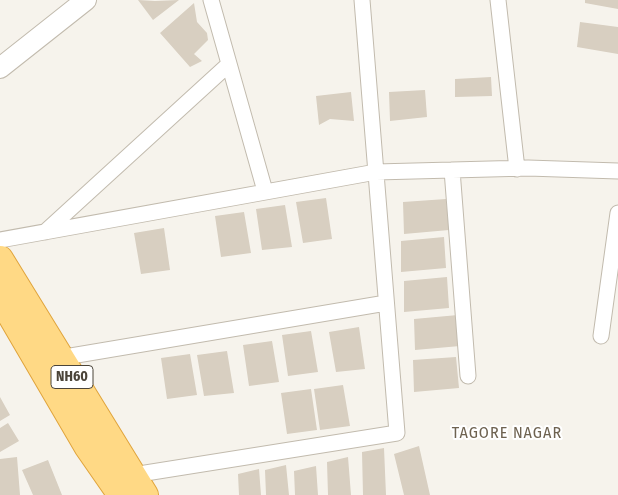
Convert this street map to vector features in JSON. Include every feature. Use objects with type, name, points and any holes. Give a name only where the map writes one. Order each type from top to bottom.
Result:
[{"type":"highway","name":"NH60","points":[[0,259],[133,488]]},
{"type":"highway","name":"NH60","points":[[0,298],[87,446],[133,488]]},
{"type":"street","points":[[0,68],[86,0]]},
{"type":"street","points":[[211,0],[264,191]]},
{"type":"street","points":[[133,488],[397,433],[362,0]]},
{"type":"street","points":[[498,0],[517,169]]},
{"type":"street","points":[[45,232],[229,64]]},
{"type":"street","points":[[0,240],[376,172],[517,169],[618,171]]},
{"type":"street","points":[[452,170],[468,376]]},
{"type":"street","points":[[601,336],[618,213]]},
{"type":"street","points":[[59,358],[386,303]]},
{"type":"building","points":[[138,0],[155,1],[179,0],[153,20]]},
{"type":"building","points":[[585,0],[618,0],[618,9],[585,3]]},
{"type":"building","points":[[194,3],[197,22],[207,33],[208,40],[194,54],[202,61],[190,67],[160,33]]},
{"type":"building","points":[[580,22],[618,27],[618,54],[577,47]]},
{"type":"building","points":[[491,77],[492,96],[455,97],[455,79]]},
{"type":"building","points":[[425,90],[427,117],[390,121],[389,92]]},
{"type":"building","points":[[351,92],[354,121],[330,119],[319,125],[316,96]]},
{"type":"building","points":[[326,198],[332,239],[303,243],[296,202]]},
{"type":"building","points":[[446,199],[449,230],[404,234],[403,202]]},
{"type":"building","points":[[285,205],[292,247],[262,250],[256,209]]},
{"type":"building","points":[[244,212],[251,253],[221,257],[215,216]]},
{"type":"building","points":[[164,228],[170,270],[141,274],[134,233]]},
{"type":"building","points":[[444,237],[446,268],[401,272],[401,241]]},
{"type":"building","points":[[447,277],[449,308],[404,312],[404,281]]},
{"type":"building","points":[[458,315],[460,346],[415,350],[414,319]]},
{"type":"building","points":[[359,327],[365,369],[336,372],[329,332]]},
{"type":"building","points":[[311,331],[318,372],[288,376],[282,335]]},
{"type":"building","points":[[272,341],[279,382],[249,386],[243,345]]},
{"type":"building","points":[[227,351],[234,393],[204,396],[197,355]]},
{"type":"building","points":[[190,354],[197,395],[167,399],[161,358]]},
{"type":"building","points":[[456,357],[459,388],[414,392],[413,360]]},
{"type":"building","points":[[343,385],[350,426],[320,430],[314,389]]},
{"type":"building","points":[[311,389],[317,430],[287,434],[281,393]]},
{"type":"building","points":[[0,397],[10,415],[0,421]]},
{"type":"building","points":[[8,423],[19,441],[0,452],[0,428]]},
{"type":"building","points":[[419,446],[430,495],[404,495],[394,454]]},
{"type":"building","points":[[384,448],[386,495],[363,495],[362,452]]},
{"type":"building","points":[[17,457],[20,495],[0,495],[0,459]]},
{"type":"building","points":[[348,457],[351,495],[328,495],[327,462]]},
{"type":"building","points":[[48,460],[62,495],[33,495],[22,470]]},
{"type":"building","points":[[286,465],[289,495],[266,495],[265,470]]},
{"type":"building","points":[[316,466],[318,495],[295,495],[294,471]]},
{"type":"building","points":[[259,469],[261,495],[239,495],[238,474]]},
{"type":"district","name":"TAGORE NAGAR","points":[[507,434]]}]
